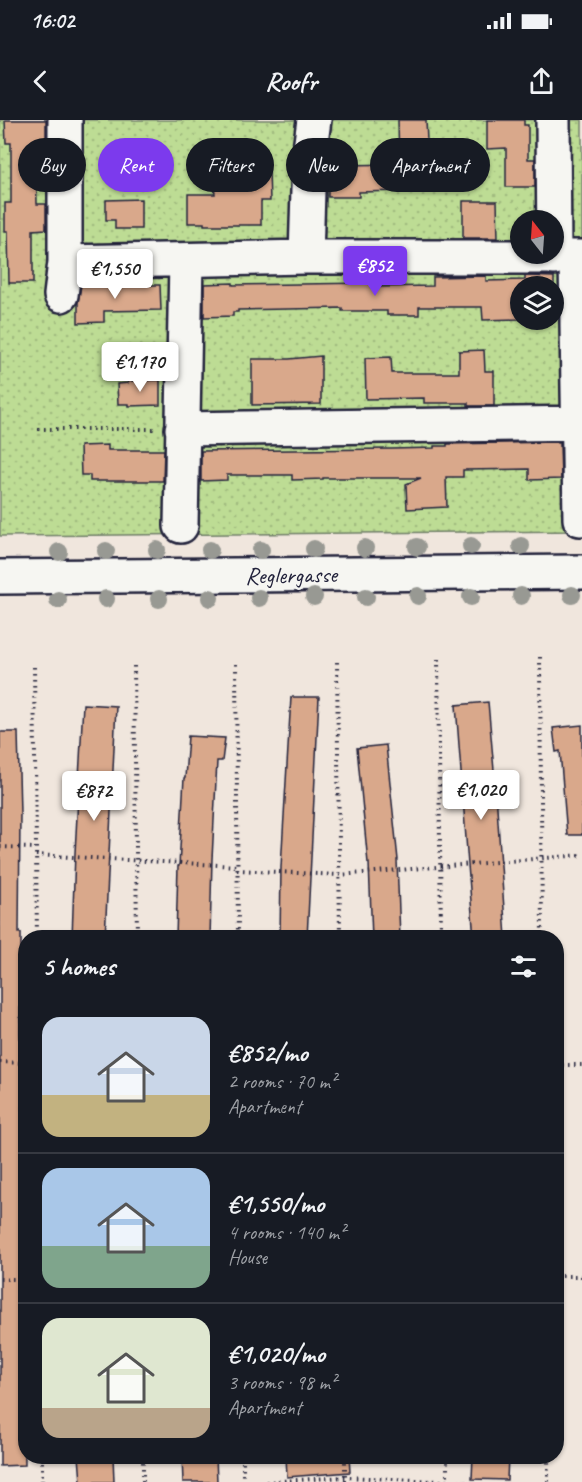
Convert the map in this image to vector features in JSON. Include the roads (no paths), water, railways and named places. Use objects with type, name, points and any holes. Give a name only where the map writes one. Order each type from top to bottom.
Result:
[{"type":"street","points":[[61,295],[65,262],[65,120]]},
{"type":"street","points":[[306,257],[309,157],[314,120]]},
{"type":"street","points":[[553,120],[571,258],[580,423],[580,519]]},
{"type":"street","points":[[65,262],[306,257],[571,258]]},
{"type":"street","points":[[181,526],[186,260]]},
{"type":"street","points":[[182,429],[580,423]]},
{"type":"street","name":"Reglergasse","points":[[0,577],[582,572]]}]
